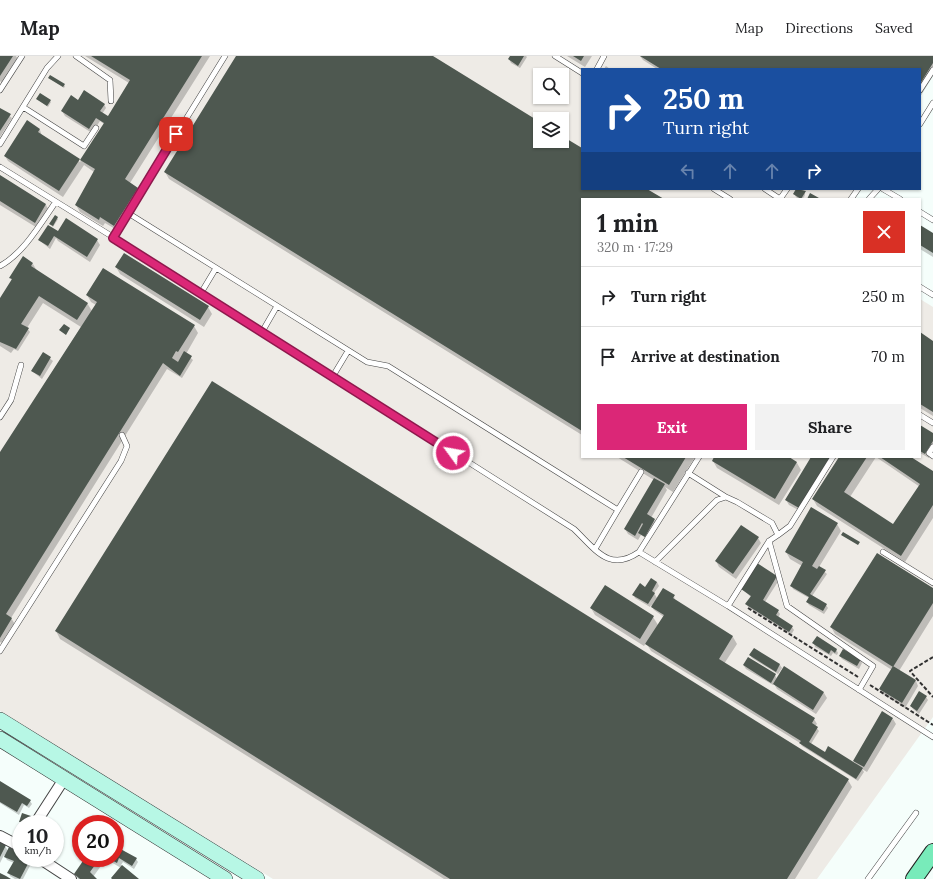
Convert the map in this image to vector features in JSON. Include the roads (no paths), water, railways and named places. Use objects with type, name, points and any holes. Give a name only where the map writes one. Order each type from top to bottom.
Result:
[{"type":"main road","points":[[0,720],[257,879]]},
{"type":"main road","points":[[0,739],[225,879]]},
{"type":"main road","points":[[914,879],[933,852]]},
{"type":"street","points":[[41,815],[64,779]]},
{"type":"street","points":[[0,836],[12,842]]},
{"type":"street","points":[[53,867],[71,879]]},
{"type":"lane","points":[[0,90],[22,56]]},
{"type":"lane","points":[[0,144],[47,68],[58,56]]},
{"type":"lane","points":[[76,56],[110,80],[111,101]]},
{"type":"lane","points":[[113,238],[225,56]]},
{"type":"lane","points":[[556,56],[581,72]]},
{"type":"lane","points":[[598,68],[604,56]]},
{"type":"lane","points":[[921,88],[933,70]]},
{"type":"lane","points":[[921,122],[933,103]]},
{"type":"lane","points":[[23,107],[84,146],[96,128]]},
{"type":"lane","points":[[0,167],[574,529],[601,555],[618,562],[628,559],[639,552],[698,458]]},
{"type":"lane","points":[[716,190],[728,198]]},
{"type":"lane","points":[[766,190],[778,198]]},
{"type":"lane","points":[[870,198],[877,190]]},
{"type":"lane","points":[[885,190],[898,198]]},
{"type":"lane","points":[[0,266],[6,263],[30,238],[55,203]]},
{"type":"lane","points":[[128,213],[348,351],[367,362],[388,366],[618,510]]},
{"type":"lane","points":[[921,213],[933,220]]},
{"type":"lane","points":[[201,293],[216,268]]},
{"type":"lane","points":[[921,288],[933,295]]},
{"type":"lane","points":[[262,332],[278,306]]},
{"type":"lane","points":[[333,376],[348,351]]},
{"type":"lane","points":[[0,417],[11,400],[21,365]]},
{"type":"lane","points":[[921,416],[933,423]]},
{"type":"lane","points":[[0,651],[121,461],[127,446],[122,435]]},
{"type":"lane","points":[[933,446],[929,453],[933,456]]},
{"type":"lane","points":[[728,606],[770,541],[790,526],[832,458]]},
{"type":"lane","points":[[595,549],[642,472]]},
{"type":"lane","points":[[688,473],[772,523],[778,535]]},
{"type":"lane","points":[[655,562],[717,500],[726,497]]},
{"type":"lane","points":[[770,541],[787,606],[873,666],[859,690]]},
{"type":"lane","points":[[639,552],[728,606],[933,737]]},
{"type":"lane","points":[[883,552],[933,584]]},
{"type":"lane","points":[[868,879],[916,813]]}]
